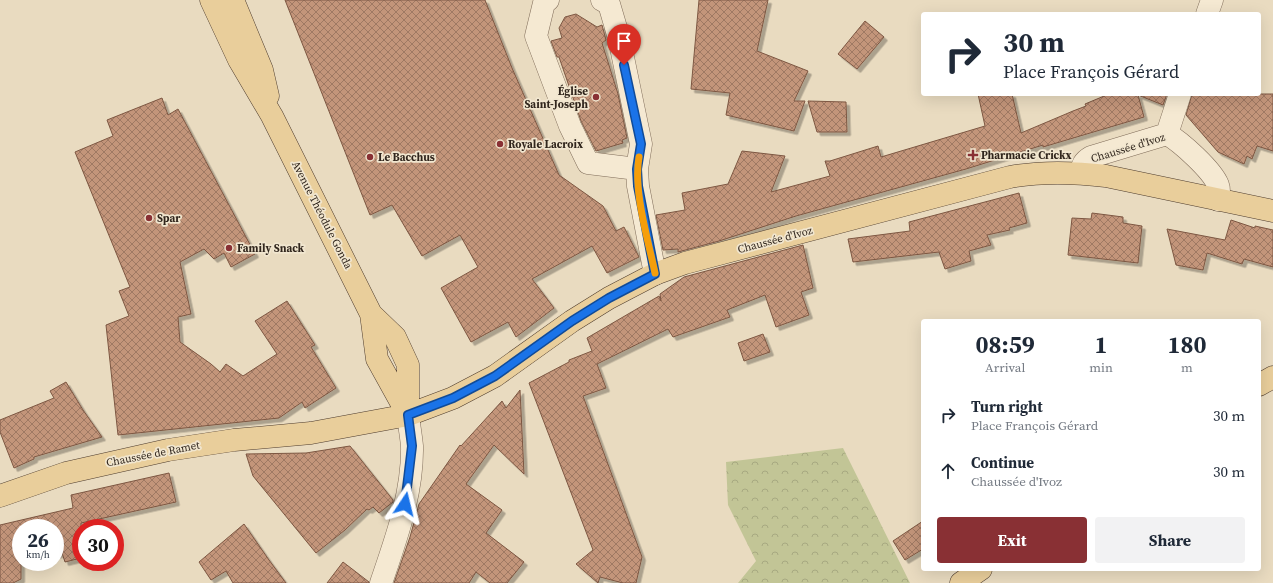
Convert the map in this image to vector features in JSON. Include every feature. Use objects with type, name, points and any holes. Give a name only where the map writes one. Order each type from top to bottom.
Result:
[{"type":"main road","name":"Avenue Théodule Gonda","points":[[211,0],[238,60],[272,116],[371,314],[395,337],[408,365],[408,415]]},
{"type":"main road","name":"Avenue Théodule Gonda","points":[[233,0],[262,70],[272,116]]},
{"type":"main road","name":"Chaussée d'Ivoz","points":[[408,415],[453,398],[495,376],[572,321],[609,298],[655,274],[685,263],[1010,177],[1048,172],[1081,172],[1273,211]]},
{"type":"main road","points":[[1261,384],[1273,377]]},
{"type":"main road","name":"Chaussée de Ramet","points":[[0,496],[66,473],[168,450],[234,440],[311,433],[408,415]]},
{"type":"main road","points":[[961,583],[977,571]]},
{"type":"street","points":[[548,0],[544,3],[536,36],[570,126],[588,163],[637,169]]},
{"type":"street","points":[[602,0],[609,4],[619,38],[641,144],[637,169],[638,186],[655,274]]},
{"type":"street","points":[[1208,12],[1212,0]]},
{"type":"street","points":[[1167,134],[1179,96]]},
{"type":"street","name":"Chaussée d'Ivoz","points":[[1081,172],[1082,166],[1086,160],[1091,157],[1167,134],[1177,140],[1215,179],[1219,192],[1218,200]]},
{"type":"street","points":[[381,583],[400,527],[407,493],[412,446],[408,415]]},
{"type":"green space","points":[[843,448],[910,583],[738,583],[756,561],[728,505],[726,462]]},
{"type":"building","name":"Royale Lacroix","points":[[285,0],[485,0],[512,68],[559,175],[603,206],[616,231],[624,227],[639,257],[607,273],[592,246],[532,279],[554,308],[516,337],[508,322],[471,342],[441,288],[478,267],[460,235],[422,256],[392,205],[370,215]]},
{"type":"building","points":[[699,0],[768,0],[757,51],[808,71],[794,101],[805,101],[794,131],[726,115],[730,93],[691,89]]},
{"type":"building","name":"Église Saint-Joseph","points":[[576,14],[597,27],[602,25],[606,40],[602,43],[618,94],[627,138],[622,140],[623,143],[596,151],[581,121],[559,57],[557,57],[551,41],[562,38],[559,28],[565,17]]},
{"type":"building","points":[[865,21],[884,37],[857,69],[838,54]]},
{"type":"building","points":[[1261,94],[1273,94],[1273,151],[1257,146],[1252,159],[1247,156],[1244,164],[1218,152],[1186,115],[1191,96],[1261,96]]},
{"type":"building","points":[[978,96],[1012,96],[1021,133],[1086,106],[1085,104],[1104,96],[1138,96],[1144,117],[1043,147],[1043,145],[966,169],[796,216],[719,241],[678,252],[678,249],[663,250],[656,215],[685,210],[682,193],[728,184],[742,151],[785,156],[771,192],[830,176],[825,161],[830,161],[878,146],[881,157],[985,126]]},
{"type":"building","points":[[1140,96],[1166,96],[1163,105]]},
{"type":"building","points":[[162,98],[168,115],[178,109],[255,254],[231,267],[224,253],[214,259],[204,249],[180,262],[191,314],[178,317],[180,342],[220,372],[226,364],[243,376],[277,354],[255,321],[287,301],[315,345],[311,347],[336,388],[305,408],[302,402],[279,418],[118,435],[106,325],[129,316],[119,291],[130,287],[75,152],[113,136],[107,120]]},
{"type":"building","points":[[808,101],[846,102],[847,132],[817,132]]},
{"type":"building","points":[[1019,193],[1027,223],[1009,228],[1010,230],[987,235],[991,245],[969,251],[971,261],[945,269],[939,252],[853,262],[848,239],[910,231],[909,222]]},
{"type":"building","points":[[1092,213],[1123,217],[1123,223],[1142,226],[1138,263],[1068,255],[1072,218],[1091,219]]},
{"type":"building","points":[[1231,220],[1255,228],[1255,226],[1273,230],[1273,267],[1244,259],[1242,264],[1207,253],[1203,270],[1176,265],[1167,229],[1225,240]]},
{"type":"building","points":[[803,245],[813,288],[801,292],[809,315],[776,327],[765,295],[727,310],[730,317],[673,337],[668,329],[597,364],[606,388],[583,396],[642,557],[636,583],[623,583],[600,577],[598,583],[576,564],[593,550],[529,383],[569,362],[569,360],[592,351],[587,338],[659,296],[661,301],[660,294],[684,277]]},
{"type":"building","points":[[763,334],[770,352],[744,361],[738,343]]},
{"type":"building","points":[[66,382],[102,437],[34,457],[34,459],[14,468],[0,432],[0,420],[54,398],[50,391]]},
{"type":"building","points":[[520,390],[524,474],[494,445],[466,484],[502,510],[486,533],[524,562],[507,583],[490,583],[476,572],[469,583],[394,583],[410,537],[419,504],[460,445],[461,446],[502,401],[506,408]]},
{"type":"building","points":[[350,446],[393,500],[393,502],[379,513],[373,507],[369,510],[367,509],[345,530],[316,553],[253,476],[246,454],[306,453]]},
{"type":"building","points":[[169,473],[176,502],[99,519],[72,519],[72,560],[65,562],[64,519],[26,519],[73,508],[71,495]]},
{"type":"building","points":[[12,522],[12,571],[21,571],[21,579],[13,583],[0,583],[0,525]]},
{"type":"building","points":[[921,522],[921,550],[905,560],[893,541]]},
{"type":"building","points":[[244,524],[286,583],[233,583],[226,571],[211,580],[199,562]]},
{"type":"building","points":[[343,562],[369,582],[369,583],[327,583]]},
{"type":"slow traffic","points":[[639,157],[637,169],[638,186],[655,273]]},
{"type":"place","name":"Église Saint-Joseph","points":[[596,97]]},
{"type":"place","name":"Royale Lacroix","points":[[500,144]]},
{"type":"place","name":"Pharmacie Crickx","points":[[973,155]]},
{"type":"place","name":"Le Bacchus","points":[[370,157]]},
{"type":"place","name":"Spar","points":[[149,218]]},
{"type":"place","name":"Family Snack","points":[[229,248]]},
{"type":"route","points":[[405,504],[412,446],[408,415],[453,398],[495,376],[572,321],[609,298],[655,274],[638,186],[637,169],[641,144],[624,65]]}]
